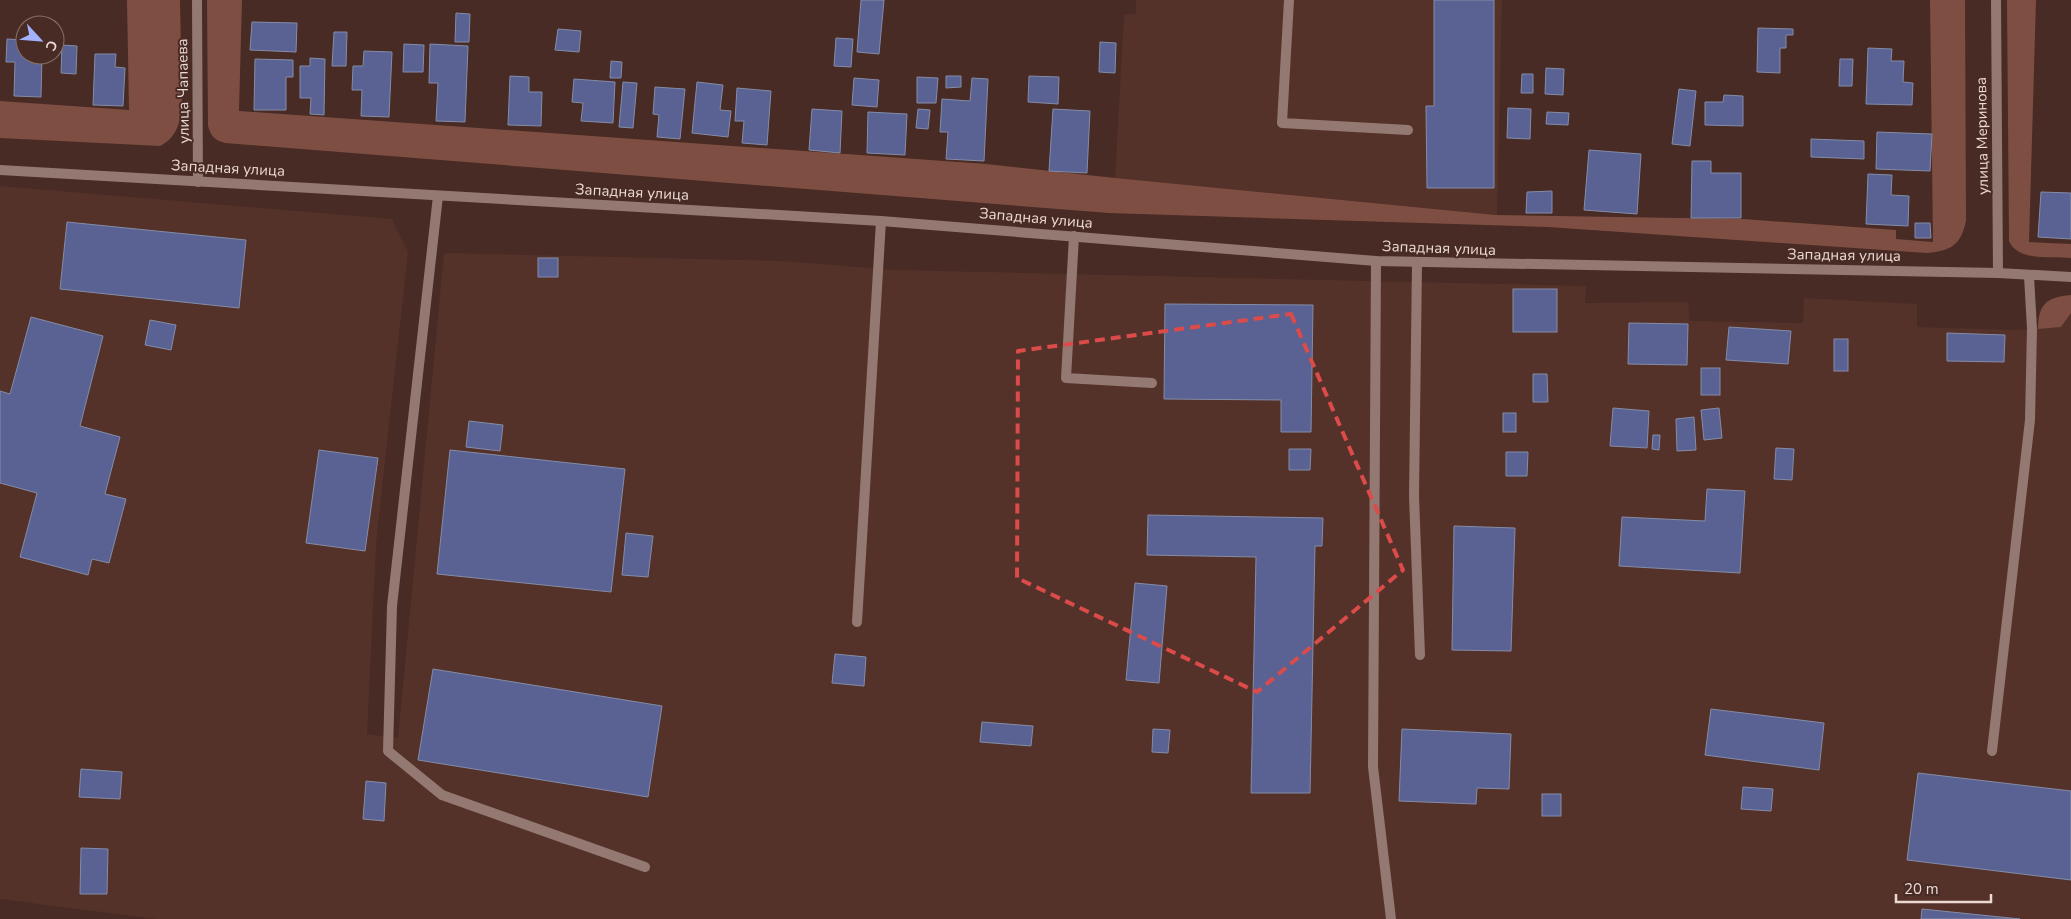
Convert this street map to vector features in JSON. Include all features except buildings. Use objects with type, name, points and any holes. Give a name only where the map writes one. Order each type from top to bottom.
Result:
[{"type":"street","name":"улица Чапаева","points":[[197,0],[198,182]]},
{"type":"street","points":[[1289,0],[1282,123],[1408,130]]},
{"type":"street","name":"улица Меринова","points":[[1996,0],[1998,273]]},
{"type":"street","name":"Западная улица","points":[[0,170],[881,221],[1376,261],[1998,273],[2071,277]]},
{"type":"street","points":[[438,196],[392,606],[388,752],[442,795],[645,867]]},
{"type":"street","points":[[857,622],[881,221]]},
{"type":"street","points":[[1074,236],[1066,378],[1152,383]]},
{"type":"street","points":[[1376,261],[1373,767],[1391,919]]},
{"type":"street","points":[[1417,263],[1414,496],[1420,655]]},
{"type":"street","points":[[1992,751],[2030,420],[2032,329],[2029,276]]},
{"type":"highlighted area","points":[[1291,314],[1403,570],[1257,692],[1017,578],[1018,351]]},
{"type":"shaded area","points":[[127,0],[180,0],[182,106],[176,130],[170,139],[160,146],[0,138],[0,101],[129,110]]},
{"type":"shaded area","points":[[207,0],[242,0],[239,111],[986,164],[1496,215],[1743,219],[1896,230],[1896,239],[1933,242],[1930,0],[1965,0],[1966,221],[1961,236],[1954,245],[1943,251],[1927,253],[1548,227],[1109,213],[225,143],[214,137],[208,126]]},
{"type":"shaded area","points":[[1136,0],[1502,0],[1497,215],[1115,178],[1124,15],[1136,14]]},
{"type":"shaded area","points":[[2007,0],[2036,0],[2029,242],[2071,244],[2071,258],[2028,255],[2013,248],[2009,241]]},
{"type":"shaded area","points":[[0,186],[392,219],[408,252],[376,544],[367,734],[398,738],[444,253],[783,261],[896,270],[1586,286],[1585,303],[1688,302],[1690,321],[1803,323],[1804,298],[1917,304],[1917,327],[2014,330],[2061,327],[2071,313],[2071,919],[156,919],[0,899]]},
{"type":"shaded area","points":[[2071,295],[2071,313],[2061,327],[2038,329],[2038,320],[2045,303],[2056,298]]}]
